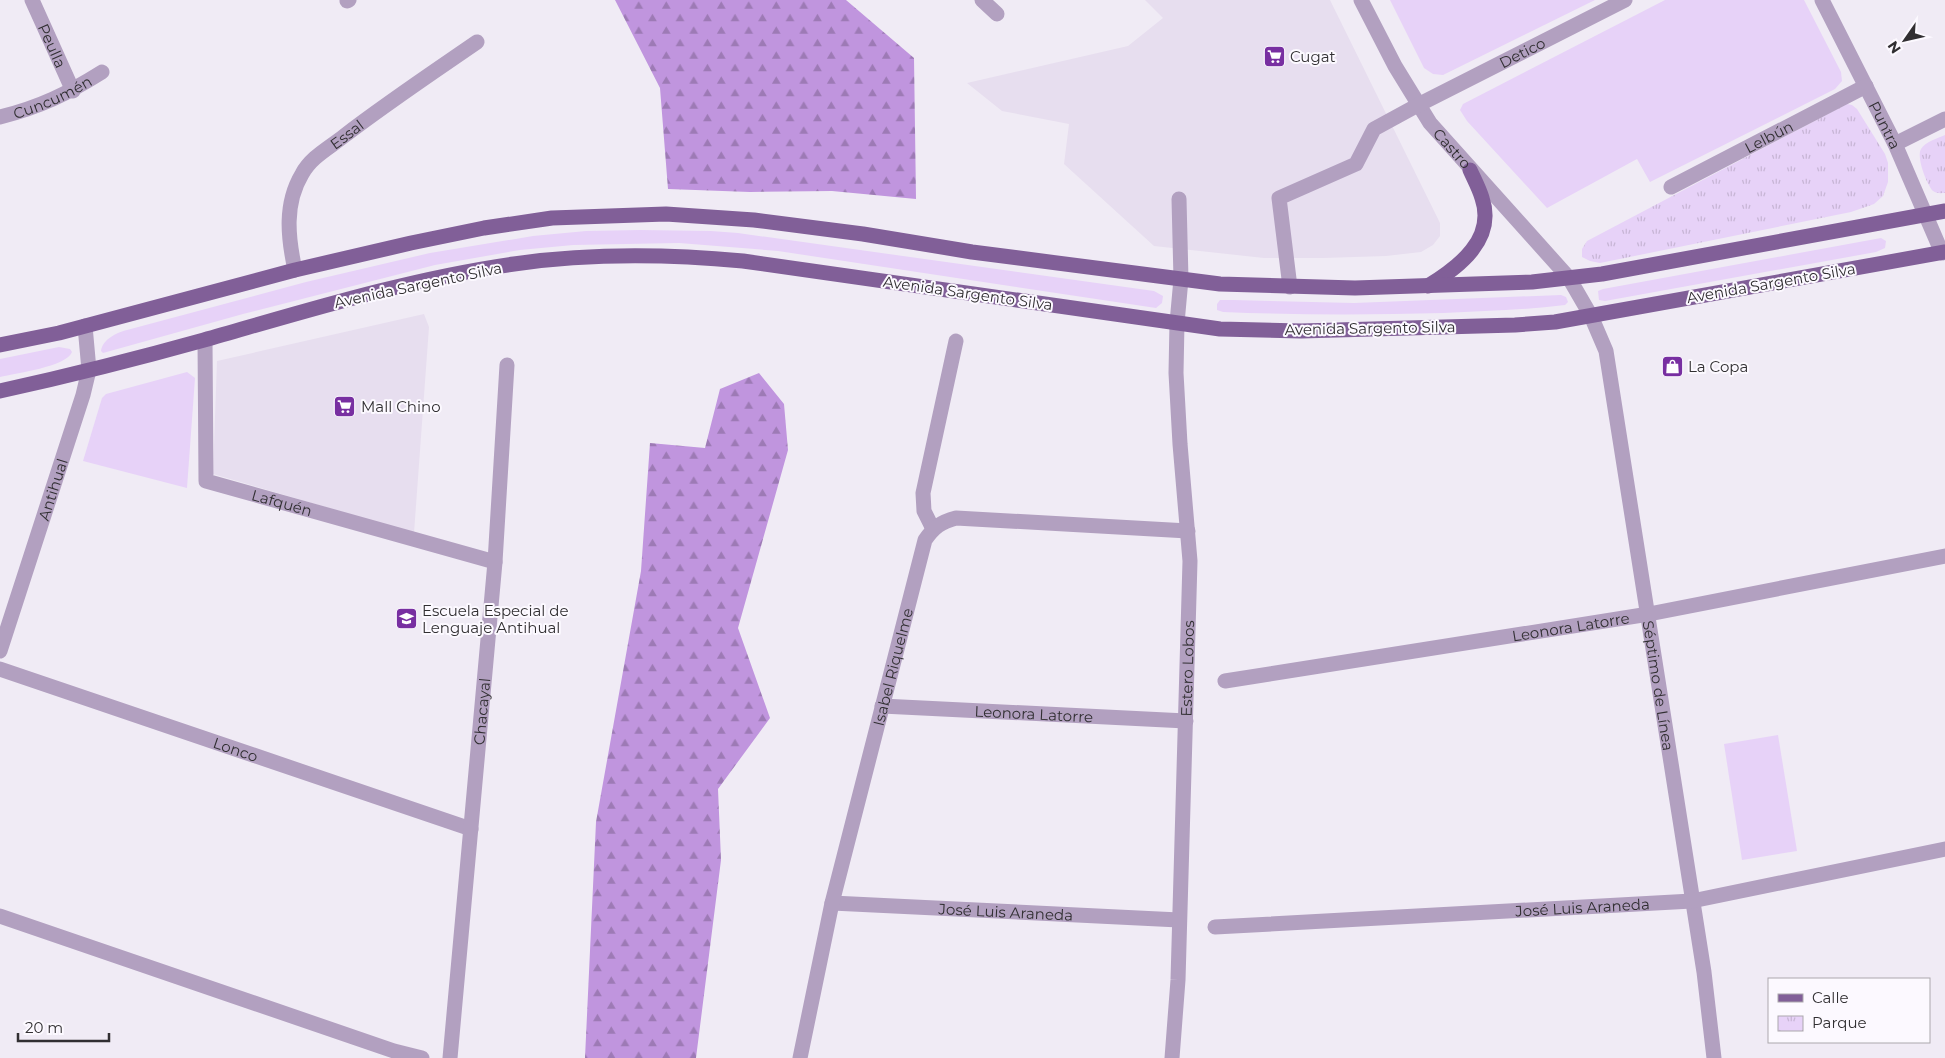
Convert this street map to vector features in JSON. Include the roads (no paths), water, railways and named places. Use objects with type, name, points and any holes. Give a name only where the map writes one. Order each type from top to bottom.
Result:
[{"type":"main road","points":[[1427,286],[1448,274],[1467,258],[1481,236],[1485,219],[1483,199],[1470,170]]},
{"type":"main road","points":[[0,345],[85,326],[295,270],[448,235],[517,222],[552,218],[666,214],[754,220],[863,234],[972,252],[1220,284],[1290,287],[1427,286],[1532,282],[1569,278],[1602,274],[1945,210]]},
{"type":"main road","name":"Avenida Sargento Silva","points":[[0,391],[204,340],[335,302],[431,278],[515,264],[568,258],[617,256],[696,257],[743,261],[1220,329],[1310,331],[1516,325],[1555,322],[1943,252]]},
{"type":"street","name":"Peulla","points":[[32,0],[73,91]]},
{"type":"street","points":[[982,0],[997,14]]},
{"type":"street","name":"Castro","points":[[1361,0],[1395,66],[1430,123],[1470,170],[1569,278],[1591,316]]},
{"type":"street","name":"Detico","points":[[1290,287],[1279,198],[1356,164],[1374,129],[1418,104],[1625,0]]},
{"type":"street","name":"Puntra","points":[[1823,0],[1895,144],[1943,252]]},
{"type":"street","name":"Essal","points":[[295,270],[290,248],[289,212],[302,174],[313,159],[365,120],[477,42]]},
{"type":"street","name":"Cuncumén","points":[[0,117],[48,103],[73,91],[102,72]]},
{"type":"street","name":"Lelbún","points":[[1671,188],[1866,86]]},
{"type":"street","points":[[1895,144],[1945,120]]},
{"type":"street","name":"Estero Lobos","points":[[1172,1058],[1178,980],[1178,920],[1190,580],[1176,373],[1177,323],[1181,279],[1179,199]]},
{"type":"street","name":"Séptimo de Línea","points":[[1591,316],[1606,351],[1610,369],[1704,972],[1714,1058]]},
{"type":"street","name":"Antihual","points":[[0,651],[83,395],[89,370],[85,326]]},
{"type":"street","name":"Lafquén","points":[[204,340],[206,481],[495,562]]},
{"type":"street","points":[[956,341],[923,493],[924,511],[933,529],[944,522],[956,518],[1188,530]]},
{"type":"street","name":"Chacayal","points":[[450,1058],[495,562],[507,365]]},
{"type":"street","name":"Isabel Riquelme","points":[[800,1058],[832,904],[925,540],[933,529]]},
{"type":"street","name":"Leonora Latorre","points":[[1225,680],[1649,614],[1945,556]]},
{"type":"street","name":"Lonco","points":[[0,669],[471,829]]},
{"type":"street","name":"Leonora Latorre","points":[[882,706],[1186,721]]},
{"type":"street","name":"José Luis Araneda","points":[[1215,927],[1692,901],[1945,849]]},
{"type":"street","name":"José Luis Araneda","points":[[832,904],[1178,920]]},
{"type":"street","points":[[0,916],[394,1052],[422,1058]]},
{"type":"place","name":"Cugat","points":[[1274,56]]},
{"type":"place","name":"La Copa","points":[[1672,366]]},
{"type":"place","name":"Mall Chino","points":[[345,406]]},
{"type":"place","name":"Escuela Especial de Lenguaje Antihual","points":[[406,619]]}]
